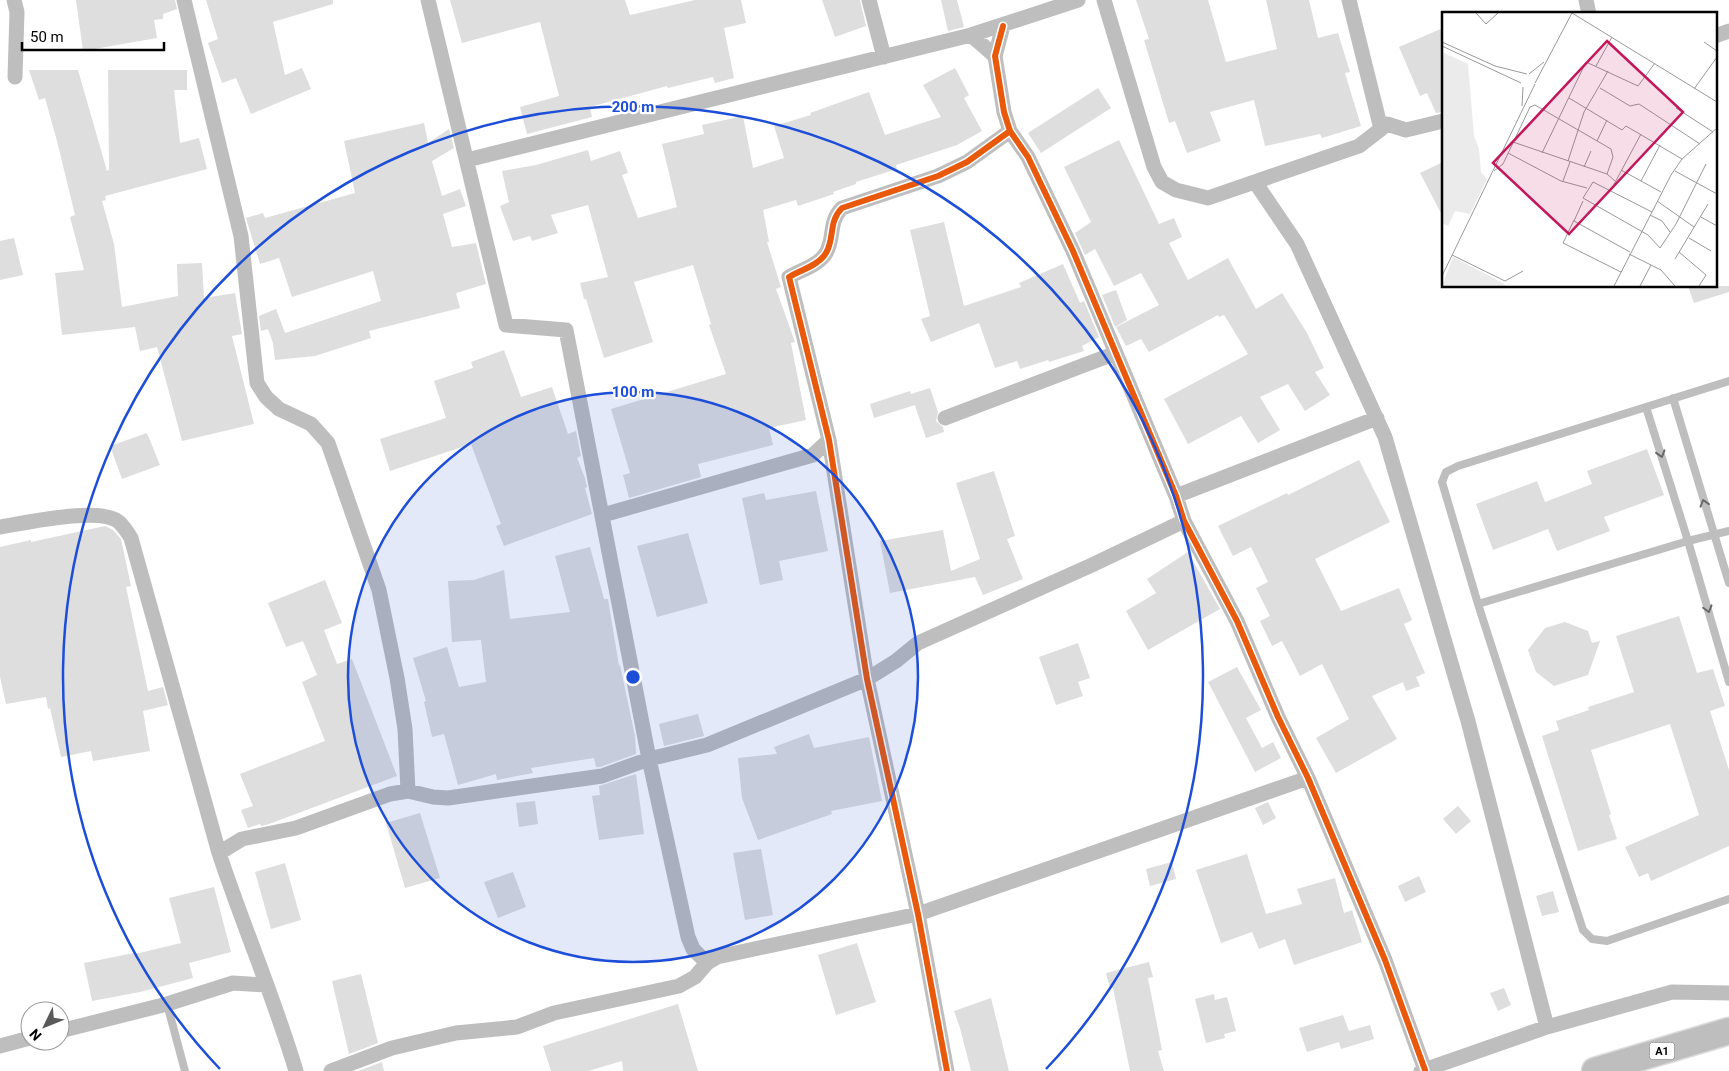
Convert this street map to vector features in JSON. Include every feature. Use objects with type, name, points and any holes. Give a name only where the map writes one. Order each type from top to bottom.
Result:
[{"type":"highway","name":"A1","points":[[1595,1071],[1729,1031]]},
{"type":"street","points":[[14,0],[17,12],[15,77]]},
{"type":"street","points":[[184,0],[241,236],[257,383],[266,397],[280,409],[311,424],[328,443],[379,590],[397,678],[405,730],[408,791]]},
{"type":"street","points":[[428,0],[506,325],[566,330],[649,759],[688,937],[693,949],[707,963]]},
{"type":"street","points":[[870,0],[884,57]]},
{"type":"street","points":[[467,160],[971,35],[1078,0]]},
{"type":"street","points":[[1104,0],[1154,167],[1162,182],[1176,190],[1208,198],[1359,146],[1388,124],[1406,130],[1442,121]]},
{"type":"street","points":[[1349,0],[1381,129]]},
{"type":"street","points":[[1003,26],[995,56],[1004,112],[1010,132],[1028,157],[1073,251],[1176,496],[1184,521],[1237,621],[1278,716],[1308,778],[1385,960],[1423,1070],[1547,1027],[1672,992],[1729,993]]},
{"type":"street","points":[[1716,36],[1729,31]]},
{"type":"street","points":[[971,35],[995,56]]},
{"type":"street","points":[[947,1071],[918,914],[867,679],[829,440],[789,277],[819,261],[826,252],[835,215],[842,208],[938,176],[967,162],[1010,132]]},
{"type":"street","points":[[1255,182],[1297,244],[1385,437],[1468,721],[1547,1027]]},
{"type":"street","points":[[945,418],[1116,353]]},
{"type":"street","points":[[1176,496],[1377,418]]},
{"type":"street","points":[[602,515],[813,455],[829,440]]},
{"type":"street","points":[[813,455],[835,476]]},
{"type":"street","points":[[0,527],[87,514],[118,521],[131,538],[219,853],[266,985],[282,1023],[296,1071]]},
{"type":"street","points":[[219,853],[242,839],[275,834],[296,828],[390,794],[408,791],[433,797],[457,796],[602,776],[649,759],[707,745],[867,679],[896,661],[918,643],[1092,566],[1184,521]]},
{"type":"street","points":[[331,1071],[392,1048],[456,1032],[517,1027],[554,1013],[679,986],[695,976],[707,963],[717,957],[918,914],[1308,778]]},
{"type":"street","points":[[70,1028],[167,1004],[234,983],[266,985]]},
{"type":"street","points":[[0,1046],[20,1041]]},
{"type":"lane","points":[[1729,381],[1458,466],[1446,472],[1442,482],[1478,604],[1583,930],[1592,939],[1608,941],[1729,899]]},
{"type":"lane","points":[[1673,398],[1729,583]]},
{"type":"lane","points":[[1646,407],[1729,682]]},
{"type":"lane","points":[[1478,604],[1688,541],[1729,531]]},
{"type":"lane","points":[[167,1004],[185,1071]]},
{"type":"building","points":[[76,0],[175,0],[177,9],[163,14],[163,19],[154,20],[157,38],[83,51]]},
{"type":"building","points":[[206,0],[333,0],[333,4],[273,22],[285,75],[302,68],[311,89],[251,114],[236,78],[222,83],[208,43],[218,39]]},
{"type":"building","points":[[450,0],[625,0],[630,15],[695,0],[741,0],[746,23],[724,28],[734,78],[715,83],[713,77],[668,88],[667,86],[590,107],[592,117],[527,134],[520,107],[559,96],[540,22],[462,43]]},
{"type":"building","points":[[822,0],[860,0],[866,26],[835,37]]},
{"type":"building","points":[[941,0],[957,0],[964,27],[948,31]]},
{"type":"building","points":[[1136,0],[1208,0],[1226,62],[1277,49],[1266,0],[1309,0],[1318,38],[1338,33],[1350,72],[1345,73],[1361,126],[1322,138],[1320,134],[1265,146],[1254,100],[1210,112],[1221,141],[1187,153],[1175,121],[1169,123],[1144,40],[1149,39]]},
{"type":"building","points":[[1442,28],[1442,112],[1436,113],[1427,93],[1420,96],[1399,47]]},
{"type":"building","points":[[955,68],[969,95],[964,98],[982,131],[957,145],[896,165],[897,169],[856,182],[856,184],[833,192],[834,194],[798,206],[796,200],[763,210],[769,242],[767,242],[781,287],[776,289],[795,342],[791,343],[806,420],[769,428],[773,445],[698,464],[701,477],[629,498],[623,475],[630,473],[611,409],[726,374],[709,325],[711,324],[693,265],[634,282],[653,342],[604,358],[580,283],[608,277],[588,205],[551,215],[558,233],[532,241],[530,236],[513,241],[500,206],[509,202],[502,171],[536,165],[588,150],[591,161],[620,151],[628,173],[622,175],[638,218],[677,207],[662,144],[704,134],[702,125],[743,116],[753,168],[784,158],[774,126],[811,115],[810,113],[869,92],[885,135],[941,117],[923,85]]},
{"type":"building","points":[[29,70],[78,70],[107,171],[109,170],[108,70],[187,70],[187,90],[174,90],[180,143],[199,138],[207,169],[105,196],[106,200],[102,201],[114,244],[122,307],[178,296],[177,264],[202,263],[204,298],[235,293],[242,334],[232,336],[254,424],[182,441],[157,347],[140,351],[135,327],[62,335],[55,273],[84,270],[70,217],[75,215],[57,141],[45,98],[39,100]]},
{"type":"building","points":[[1098,88],[1111,108],[1041,153],[1028,133]]},
{"type":"building","points":[[424,123],[428,143],[449,129],[454,148],[432,161],[442,196],[460,189],[466,206],[443,214],[452,247],[476,243],[486,284],[456,293],[460,308],[369,331],[371,338],[315,356],[275,360],[273,343],[268,329],[261,331],[259,316],[276,309],[285,333],[381,301],[373,271],[292,297],[279,258],[260,264],[246,218],[263,213],[265,218],[355,193],[344,141]]},
{"type":"building","points":[[1119,140],[1159,224],[1174,218],[1182,237],[1169,243],[1188,280],[1228,258],[1256,309],[1282,293],[1307,333],[1324,368],[1315,372],[1330,395],[1305,411],[1288,384],[1260,397],[1280,430],[1258,443],[1241,416],[1188,444],[1164,399],[1248,354],[1224,315],[1219,317],[1218,315],[1149,352],[1141,339],[1126,346],[1116,327],[1159,305],[1141,273],[1114,286],[1095,249],[1085,255],[1075,233],[1091,222],[1064,167]]},
{"type":"building","points":[[1442,162],[1442,215],[1420,173]]},
{"type":"building","points":[[944,222],[964,306],[1021,287],[1019,283],[1063,264],[1080,303],[1084,301],[1099,337],[1082,346],[1084,351],[1020,369],[1017,361],[995,368],[979,323],[931,342],[921,319],[930,316],[910,230]]},
{"type":"building","points":[[14,238],[23,275],[0,280],[0,241]]},
{"type":"building","points":[[1729,286],[1729,292],[1694,303],[1689,288]]},
{"type":"building","points":[[1116,290],[1127,320],[1115,327],[1102,295]]},
{"type":"building","points":[[504,350],[521,397],[552,387],[568,434],[576,431],[581,456],[577,458],[585,478],[587,487],[585,488],[592,514],[504,546],[496,526],[501,524],[471,444],[390,471],[380,439],[446,418],[434,381],[473,368],[471,362]]},
{"type":"building","points":[[930,388],[938,412],[936,421],[943,427],[944,432],[926,438],[911,394]]},
{"type":"building","points":[[910,391],[915,405],[874,418],[870,404]]},
{"type":"building","points":[[147,433],[160,465],[122,479],[110,446]]},
{"type":"building","points":[[1647,449],[1664,495],[1604,517],[1610,531],[1557,551],[1548,529],[1493,550],[1476,504],[1537,481],[1545,502],[1592,484],[1587,471]]},
{"type":"building","points":[[1359,460],[1390,522],[1315,559],[1341,611],[1399,588],[1412,620],[1404,624],[1425,673],[1416,677],[1420,686],[1406,691],[1403,682],[1372,696],[1397,739],[1336,773],[1316,738],[1349,719],[1322,664],[1300,676],[1282,641],[1272,646],[1260,621],[1270,616],[1256,588],[1268,582],[1251,547],[1233,556],[1218,526],[1287,493],[1288,495]]},
{"type":"building","points":[[994,471],[1015,536],[1007,539],[1023,579],[983,595],[975,577],[890,593],[880,541],[943,530],[951,571],[980,559],[956,483]]},
{"type":"building","points":[[816,491],[828,551],[779,561],[783,580],[760,585],[742,498],[764,493],[766,500]]},
{"type":"building","points":[[105,526],[113,530],[121,539],[131,586],[126,587],[148,691],[163,687],[168,705],[143,711],[150,751],[93,761],[91,751],[61,757],[46,697],[6,704],[0,677],[0,547]]},
{"type":"building","points":[[688,533],[708,603],[657,617],[637,546]]},
{"type":"building","points":[[590,547],[604,599],[608,599],[619,666],[635,736],[636,754],[600,767],[596,767],[594,758],[531,768],[533,773],[497,780],[496,774],[458,785],[444,734],[432,737],[424,702],[426,701],[413,658],[447,647],[459,687],[486,682],[481,640],[452,642],[448,581],[474,580],[504,570],[510,619],[570,612],[555,556]]},
{"type":"building","points":[[1188,552],[1220,609],[1148,650],[1126,611],[1156,593],[1147,579]]},
{"type":"building","points":[[325,580],[342,623],[324,630],[337,664],[352,659],[397,776],[269,824],[261,826],[260,824],[248,828],[241,810],[253,806],[240,774],[325,741],[302,682],[317,675],[303,641],[286,647],[268,603]]},
{"type":"building","points":[[1679,616],[1697,673],[1713,669],[1725,706],[1710,711],[1729,770],[1729,846],[1651,881],[1648,873],[1639,877],[1625,847],[1699,815],[1670,724],[1591,750],[1617,839],[1578,851],[1542,736],[1559,730],[1556,721],[1589,710],[1588,707],[1634,692],[1616,636]]},
{"type":"building","points":[[1565,622],[1588,631],[1592,643],[1600,641],[1588,675],[1554,686],[1536,672],[1528,650],[1545,628]]},
{"type":"building","points":[[1078,643],[1090,678],[1078,682],[1083,696],[1056,705],[1039,657]]},
{"type":"building","points":[[1237,667],[1261,710],[1246,718],[1262,748],[1273,742],[1281,758],[1255,772],[1208,682]]},
{"type":"building","points":[[698,714],[704,736],[664,746],[659,724]]},
{"type":"building","points":[[809,734],[814,748],[869,737],[882,801],[831,811],[832,814],[758,840],[742,798],[738,758],[777,754],[774,747]]},
{"type":"building","points":[[636,774],[644,834],[599,840],[592,796],[600,795],[599,786]]},
{"type":"building","points":[[535,801],[538,824],[519,827],[516,803]]},
{"type":"building","points":[[1268,802],[1276,818],[1263,825],[1255,808]]},
{"type":"building","points":[[1458,806],[1471,821],[1456,834],[1443,819]]},
{"type":"building","points":[[420,813],[440,878],[405,888],[386,823]]},
{"type":"building","points":[[761,849],[773,915],[745,920],[733,853]]},
{"type":"building","points":[[1247,854],[1266,914],[1302,904],[1297,889],[1335,878],[1344,913],[1352,910],[1362,942],[1294,965],[1285,939],[1259,949],[1252,932],[1221,943],[1196,870]]},
{"type":"building","points":[[1172,862],[1176,879],[1150,886],[1146,869]]},
{"type":"building","points":[[285,863],[301,920],[271,929],[255,872]]},
{"type":"building","points":[[513,872],[526,907],[498,918],[484,882]]},
{"type":"building","points":[[1419,876],[1426,892],[1405,902],[1398,886]]},
{"type":"building","points":[[214,887],[231,952],[189,963],[193,978],[140,992],[92,1001],[84,963],[181,943],[169,898]]},
{"type":"building","points":[[1553,891],[1559,912],[1542,916],[1536,896]]},
{"type":"building","points":[[857,943],[876,1002],[836,1015],[818,955]]},
{"type":"building","points":[[1149,962],[1153,977],[1148,978],[1162,1050],[1158,1051],[1164,1071],[1130,1071],[1113,988],[1110,988],[1106,973]]},
{"type":"building","points":[[361,974],[378,1043],[349,1054],[332,981]]},
{"type":"building","points":[[1504,988],[1511,1005],[1498,1011],[1490,993]]},
{"type":"building","points":[[1214,994],[1215,1000],[1227,997],[1236,1031],[1224,1034],[1225,1038],[1206,1043],[1195,999]]},
{"type":"building","points":[[991,998],[1009,1071],[971,1071],[954,1011]]},
{"type":"building","points":[[678,1004],[698,1071],[623,1071],[622,1061],[588,1071],[551,1071],[543,1046]]},
{"type":"building","points":[[1343,1015],[1349,1031],[1370,1025],[1374,1039],[1341,1049],[1339,1042],[1307,1052],[1299,1028]]},
{"type":"building","points":[[382,1062],[384,1071],[358,1071]]},
{"type":"cycle path","points":[[1003,26],[995,56],[1004,112],[1010,131],[1028,157],[1073,251],[1176,496],[1184,521],[1237,621],[1278,717],[1308,778],[1385,960],[1425,1070]]},
{"type":"cycle path","points":[[947,1071],[918,914],[867,679],[829,440],[789,277],[823,257],[829,247],[833,224],[842,208],[938,176],[967,162],[1010,131]]}]
